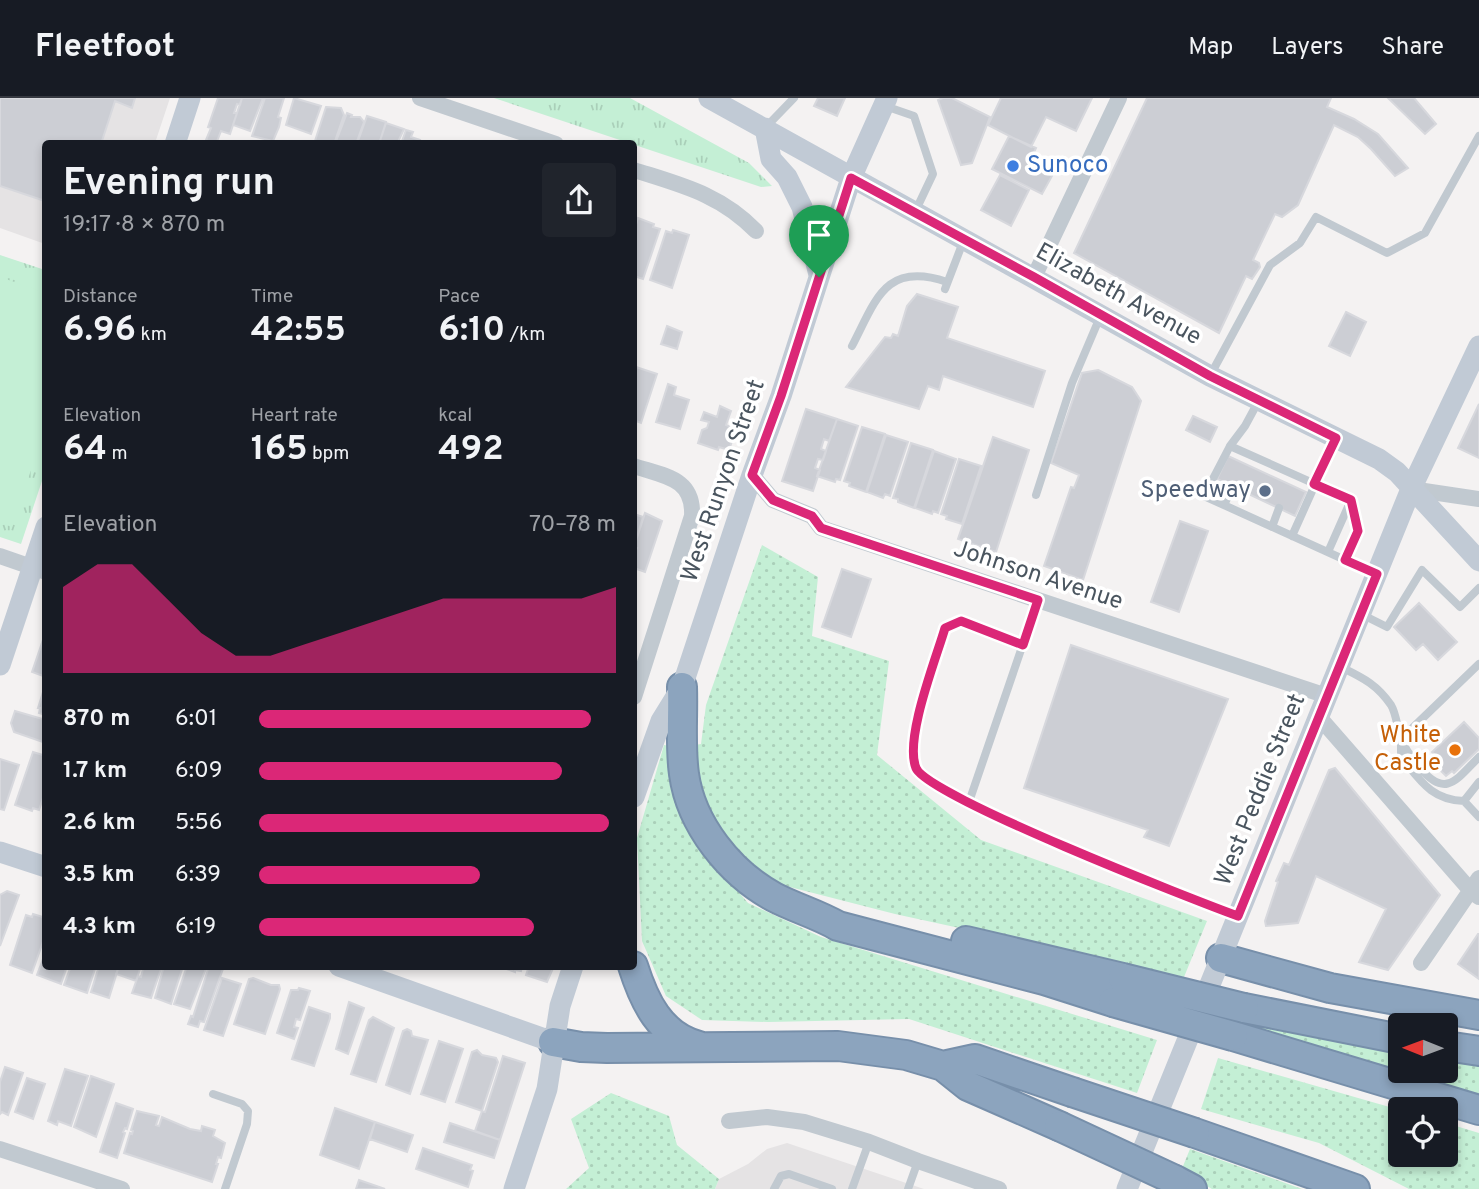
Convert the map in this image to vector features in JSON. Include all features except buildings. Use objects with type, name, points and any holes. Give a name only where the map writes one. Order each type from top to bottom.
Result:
[{"type":"highway","points":[[682,687],[684,777],[694,809],[711,840],[731,864],[758,887],[787,904],[819,915],[838,926],[1044,980],[1244,1008],[1388,1037]]},
{"type":"highway","points":[[1221,958],[1340,990],[1479,1015]]},
{"type":"highway","points":[[634,970],[644,997],[656,1018],[685,1042],[702,1047]]},
{"type":"highway","points":[[1118,990],[1233,1036],[1479,1110]]},
{"type":"highway","points":[[553,1042],[607,1048],[838,1046],[906,1055],[943,1066],[968,1086],[1184,1185]]},
{"type":"highway","points":[[1458,1048],[1479,1051]]},
{"type":"highway","points":[[943,1066],[975,1059],[1355,1189]]},
{"type":"main road","points":[[176,140],[190,98]]},
{"type":"main road","name":"Elizabeth Avenue","points":[[709,98],[1210,376],[1388,465],[1479,561]]},
{"type":"main road","name":"West Runyon Street","points":[[637,789],[661,721],[682,687],[781,396],[851,178],[886,102]]},
{"type":"main road","points":[[765,128],[771,159],[787,177],[802,207],[819,277]]},
{"type":"main road","name":"West Peddie Street","points":[[1127,1189],[1411,489],[1479,346]]},
{"type":"main road","points":[[0,665],[39,570],[42,552]]},
{"type":"main road","points":[[0,852],[42,866]]},
{"type":"main road","points":[[350,970],[553,1042]]},
{"type":"main road","points":[[514,1189],[547,1089],[560,1006],[572,970]]},
{"type":"street","points":[[420,98],[544,140]]},
{"type":"street","points":[[1034,277],[1119,98]]},
{"type":"street","points":[[637,171],[718,200],[733,209],[756,231]]},
{"type":"street","points":[[637,467],[674,480],[689,491],[692,505],[692,516],[637,688]]},
{"type":"street","name":"Johnson Avenue","points":[[752,475],[773,500],[812,516],[821,528],[1327,696]]},
{"type":"street","points":[[1411,489],[1479,499]]},
{"type":"street","points":[[0,556],[39,570]]},
{"type":"street","points":[[1319,717],[1476,889],[1421,963]]},
{"type":"street","points":[[729,1121],[767,1117],[804,1122],[869,1142],[999,1189]]},
{"type":"street","points":[[0,1149],[122,1189]]},
{"type":"lane","points":[[765,128],[796,99]]},
{"type":"lane","points":[[886,102],[914,116],[933,174],[915,212]]},
{"type":"lane","points":[[1210,376],[1270,265],[1300,243],[1316,217],[1387,253],[1425,233],[1479,136]]},
{"type":"lane","points":[[852,346],[881,291],[902,278],[915,276],[946,286],[964,239]]},
{"type":"lane","points":[[1036,495],[1072,383],[1101,315]]},
{"type":"lane","points":[[1259,400],[1230,446],[1204,496],[1377,574]]},
{"type":"lane","points":[[1292,536],[1336,438]]},
{"type":"lane","points":[[1230,446],[1351,500]]},
{"type":"lane","points":[[1243,463],[1248,453]]},
{"type":"lane","points":[[1290,485],[1294,474]]},
{"type":"lane","points":[[1224,505],[1233,486]]},
{"type":"lane","points":[[1328,552],[1351,500]]},
{"type":"lane","points":[[1345,560],[1358,531],[1351,500]]},
{"type":"lane","points":[[1272,527],[1279,508]]},
{"type":"lane","points":[[1360,614],[1387,627],[1422,570],[1460,607],[1479,588]]},
{"type":"lane","points":[[969,802],[1038,600]]},
{"type":"lane","points":[[1023,645],[961,621],[945,628],[917,721],[915,766],[922,778],[995,816],[1176,894],[1238,916]]},
{"type":"lane","points":[[1479,664],[1401,740],[1401,757],[1431,792],[1452,800],[1464,801],[1479,817]]},
{"type":"lane","points":[[1339,666],[1374,684],[1393,707],[1401,740],[1407,752],[1429,778],[1441,785],[1450,784],[1479,757]]},
{"type":"lane","points":[[1464,801],[1479,782]]},
{"type":"lane","points":[[213,1094],[242,1104],[248,1111],[247,1124],[225,1189]]},
{"type":"lane","points":[[852,1189],[869,1142]]},
{"type":"lane","points":[[908,1189],[918,1161]]},
{"type":"lane","points":[[774,1189],[781,1176],[789,1174],[832,1189]]},
{"type":"shaded area","points":[[0,98],[170,98],[156,140],[42,140],[42,243],[0,228]]},
{"type":"shaded area","points":[[787,1143],[924,1189],[715,1189],[719,1179],[748,1164],[767,1149]]},
{"type":"green space","points":[[494,98],[630,98],[749,163],[772,186],[761,187],[637,146],[637,140],[620,140]]},
{"type":"green space","points":[[0,255],[42,269],[42,481],[21,544],[0,537]]},
{"type":"green space","points":[[0,277],[42,292],[42,437],[12,527],[0,523]]},
{"type":"green space","points":[[762,545],[818,577],[812,636],[889,661],[877,755],[981,840],[1207,921],[1184,977],[895,914],[782,885],[745,859],[722,831],[709,807],[699,781],[695,745],[701,744],[706,705]]},
{"type":"green space","points":[[664,745],[670,746],[685,822],[697,844],[748,903],[821,937],[1157,1040],[1137,1093],[909,1019],[768,1022],[702,1020],[666,996],[642,941],[637,838]]},
{"type":"green space","points":[[1239,1022],[1388,1050],[1388,1071],[1235,1031]]},
{"type":"green space","points":[[1218,1058],[1388,1107],[1388,1167],[1458,1167],[1458,1127],[1479,1133],[1479,1189],[1409,1189],[1319,1143],[1201,1109]]},
{"type":"green space","points":[[1458,1060],[1479,1063],[1479,1095],[1433,1083],[1458,1083]]},
{"type":"green space","points":[[611,1093],[669,1116],[677,1145],[719,1179],[715,1189],[566,1189],[589,1168],[571,1119]]},
{"type":"green space","points":[[1190,1149],[1302,1189],[1212,1189],[1181,1171]]},
{"type":"place","name":"Sunoco","points":[[1013,166]]},
{"type":"place","name":"Speedway","points":[[1265,491]]},
{"type":"place","name":"White Castle","points":[[1455,750]]},
{"type":"route","points":[[851,178],[1210,376],[1336,438],[1314,484],[1351,500],[1358,531],[1345,560],[1377,574],[1238,916],[1176,894],[995,816],[922,778],[915,766],[917,721],[945,628],[961,621],[1023,645],[1038,600],[821,528],[812,516],[773,500],[752,475],[781,396],[819,277],[851,178]]}]
